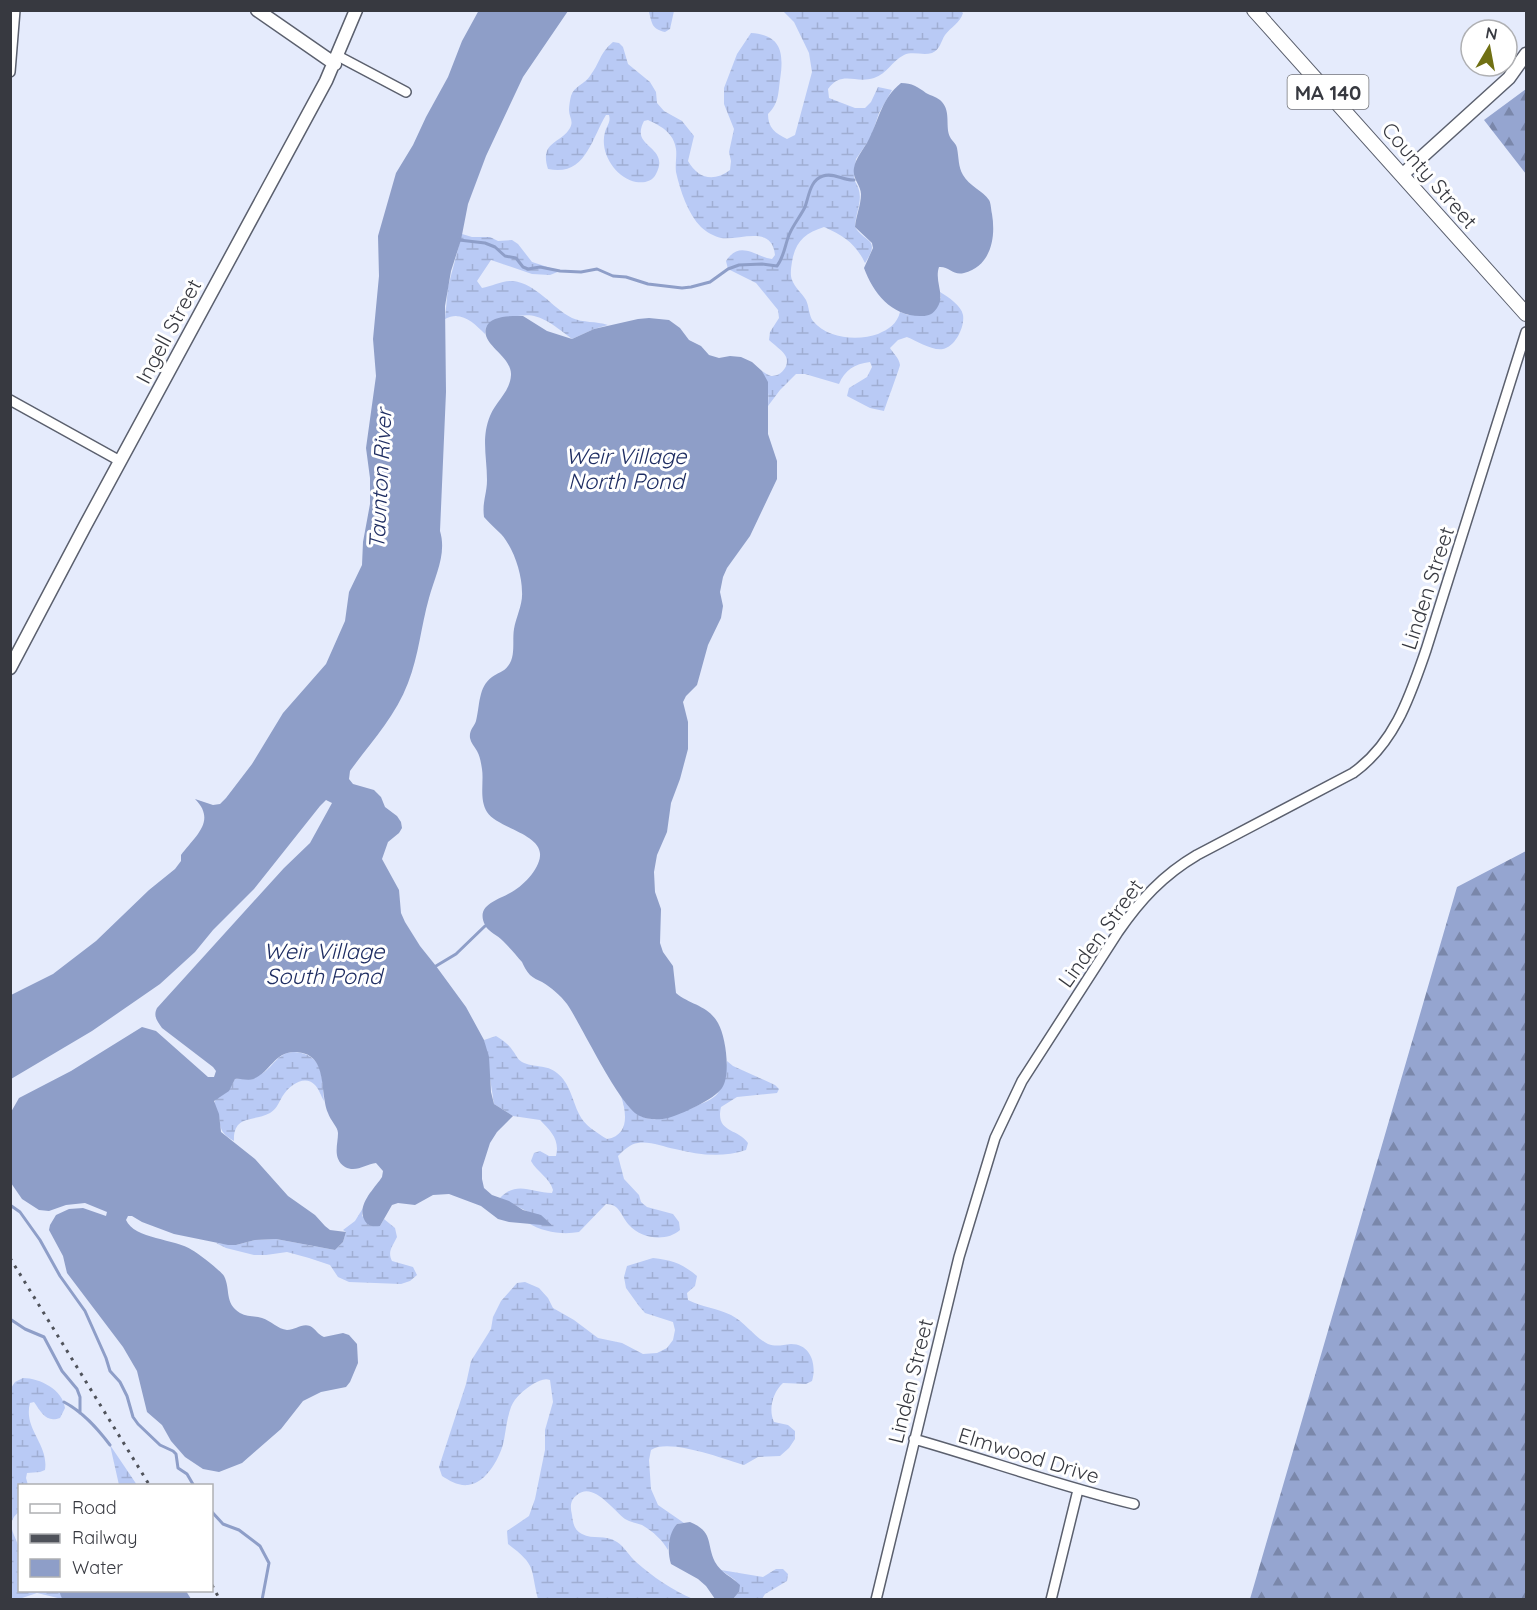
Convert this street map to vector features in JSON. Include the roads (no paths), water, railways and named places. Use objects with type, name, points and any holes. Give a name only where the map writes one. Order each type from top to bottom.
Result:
[{"type":"main road","name":"County Street","points":[[1254,10],[1527,314]]},
{"type":"street","points":[[10,72],[15,10]]},
{"type":"street","points":[[257,10],[336,60],[406,92]]},
{"type":"street","name":"Ingell Street","points":[[10,668],[336,60],[356,10]]},
{"type":"street","points":[[1402,175],[1509,78],[1527,54]]},
{"type":"street","name":"Linden Street","points":[[876,1599],[959,1257],[976,1197],[1002,1121],[1018,1088],[1118,932],[1151,890],[1182,864],[1353,773],[1372,758],[1390,734],[1410,697],[1431,636],[1527,332]]},
{"type":"street","points":[[10,400],[120,461]]},
{"type":"street","name":"Elmwood Drive","points":[[914,1439],[1078,1490],[1134,1504]]},
{"type":"street","points":[[1051,1599],[1078,1490]]},
{"type":"water","name":"Weir Village South Pond","points":[[479,10],[568,11],[523,77],[486,156],[468,204],[461,240],[451,271],[445,306],[446,392],[441,557],[408,683],[389,718],[350,771],[349,779],[353,784],[374,790],[381,797],[385,807],[401,822],[402,828],[388,842],[382,859],[399,890],[401,913],[420,946],[466,1007],[484,1040],[489,1057],[494,1104],[513,1116],[497,1132],[490,1143],[482,1168],[484,1188],[492,1195],[509,1201],[523,1210],[541,1215],[553,1226],[498,1219],[481,1206],[449,1194],[433,1195],[415,1205],[398,1203],[392,1205],[380,1226],[371,1226],[364,1219],[363,1208],[368,1196],[382,1177],[383,1171],[376,1163],[349,1169],[338,1160],[338,1131],[328,1113],[321,1074],[313,1058],[305,1054],[287,1053],[251,1080],[235,1079],[229,1091],[214,1101],[219,1114],[221,1132],[255,1159],[288,1196],[315,1215],[330,1230],[346,1232],[343,1242],[335,1250],[276,1239],[228,1245],[174,1234],[132,1216],[128,1216],[126,1220],[130,1226],[146,1235],[185,1246],[219,1270],[226,1281],[230,1301],[240,1313],[262,1318],[287,1330],[307,1325],[324,1337],[343,1333],[349,1335],[357,1344],[358,1363],[346,1387],[321,1392],[303,1401],[281,1429],[242,1463],[219,1472],[203,1469],[185,1457],[171,1441],[162,1425],[147,1412],[137,1371],[123,1347],[67,1273],[63,1256],[49,1230],[56,1215],[69,1209],[83,1208],[106,1216],[107,1212],[85,1203],[66,1205],[49,1211],[39,1210],[22,1199],[11,1183],[11,1112],[19,1098],[71,1071],[142,1027],[156,1031],[208,1077],[214,1077],[216,1071],[213,1067],[162,1028],[157,1021],[157,1008],[284,868],[310,843],[332,803],[326,800],[320,806],[254,889],[213,930],[195,952],[160,984],[92,1031],[11,1079],[11,995],[53,974],[96,941],[149,890],[175,869],[181,861],[181,855],[202,828],[204,821],[204,814],[195,799],[213,805],[220,804],[226,798],[252,764],[283,713],[326,664],[345,621],[349,592],[362,565],[363,542],[370,504],[370,478],[366,448],[376,376],[373,339],[379,276],[378,236],[396,173],[448,77],[462,41]]},
{"type":"water","points":[[901,83],[917,87],[939,99],[945,106],[949,133],[956,146],[961,172],[989,200],[993,223],[990,250],[980,264],[960,274],[939,267],[939,303],[932,313],[924,316],[911,315],[893,308],[878,294],[864,268],[873,248],[872,243],[855,227],[861,194],[854,175],[855,164],[885,102]]},
{"type":"water","name":"Weir Village North Pond","points":[[523,316],[547,331],[572,339],[594,329],[638,319],[669,320],[680,328],[689,340],[701,346],[709,355],[719,358],[741,357],[752,362],[762,371],[768,382],[768,434],[777,461],[777,479],[750,536],[723,577],[720,592],[723,606],[721,618],[708,645],[697,685],[683,702],[688,722],[688,749],[671,803],[667,832],[657,855],[654,872],[655,892],[661,909],[660,943],[663,952],[673,966],[676,993],[709,1012],[718,1023],[725,1046],[727,1065],[725,1082],[718,1092],[705,1102],[665,1119],[646,1118],[632,1110],[612,1083],[567,1004],[546,984],[530,975],[510,948],[486,927],[483,918],[485,908],[489,904],[515,890],[529,878],[537,867],[540,856],[539,848],[534,842],[492,818],[487,812],[483,802],[480,760],[470,735],[476,721],[484,686],[510,662],[513,653],[514,629],[522,597],[522,585],[513,553],[501,534],[484,517],[487,480],[485,448],[487,424],[508,386],[511,375],[507,362],[488,340],[486,328],[497,318]]},
{"type":"water","points":[[690,1522],[706,1534],[717,1566],[740,1585],[739,1592],[733,1599],[715,1599],[698,1579],[671,1564],[669,1548],[672,1533],[677,1524]]},
{"type":"water","points":[[59,1592],[187,1592],[191,1599],[62,1599]]},
{"type":"waterway","points":[[459,240],[485,243],[495,247],[505,256],[516,258],[523,267],[528,269],[540,267],[581,272],[597,269],[613,276],[626,277],[648,284],[691,287],[710,282],[728,269],[739,265],[777,266],[815,181],[827,175],[854,180]]},
{"type":"waterway","points":[[436,966],[456,954],[485,926]]},
{"type":"waterway","points":[[10,1205],[20,1212],[40,1240],[60,1276],[85,1311],[110,1371],[120,1382],[127,1396],[133,1417],[160,1445],[176,1454],[178,1468],[187,1474],[193,1484]]},
{"type":"waterway","points":[[10,1319],[25,1329],[44,1337],[62,1371],[77,1389],[80,1397],[80,1413]]},
{"type":"waterway","points":[[64,1402],[89,1421],[110,1445]]},
{"type":"waterway","points":[[213,1513],[223,1524],[239,1530],[260,1546],[269,1563],[262,1600]]},
{"type":"railway","points":[[10,1258],[149,1484]]},
{"type":"railway","points":[[213,1587],[220,1600]]},
{"type":"water label","name":"Taunton River","points":[[380,479]]}]
